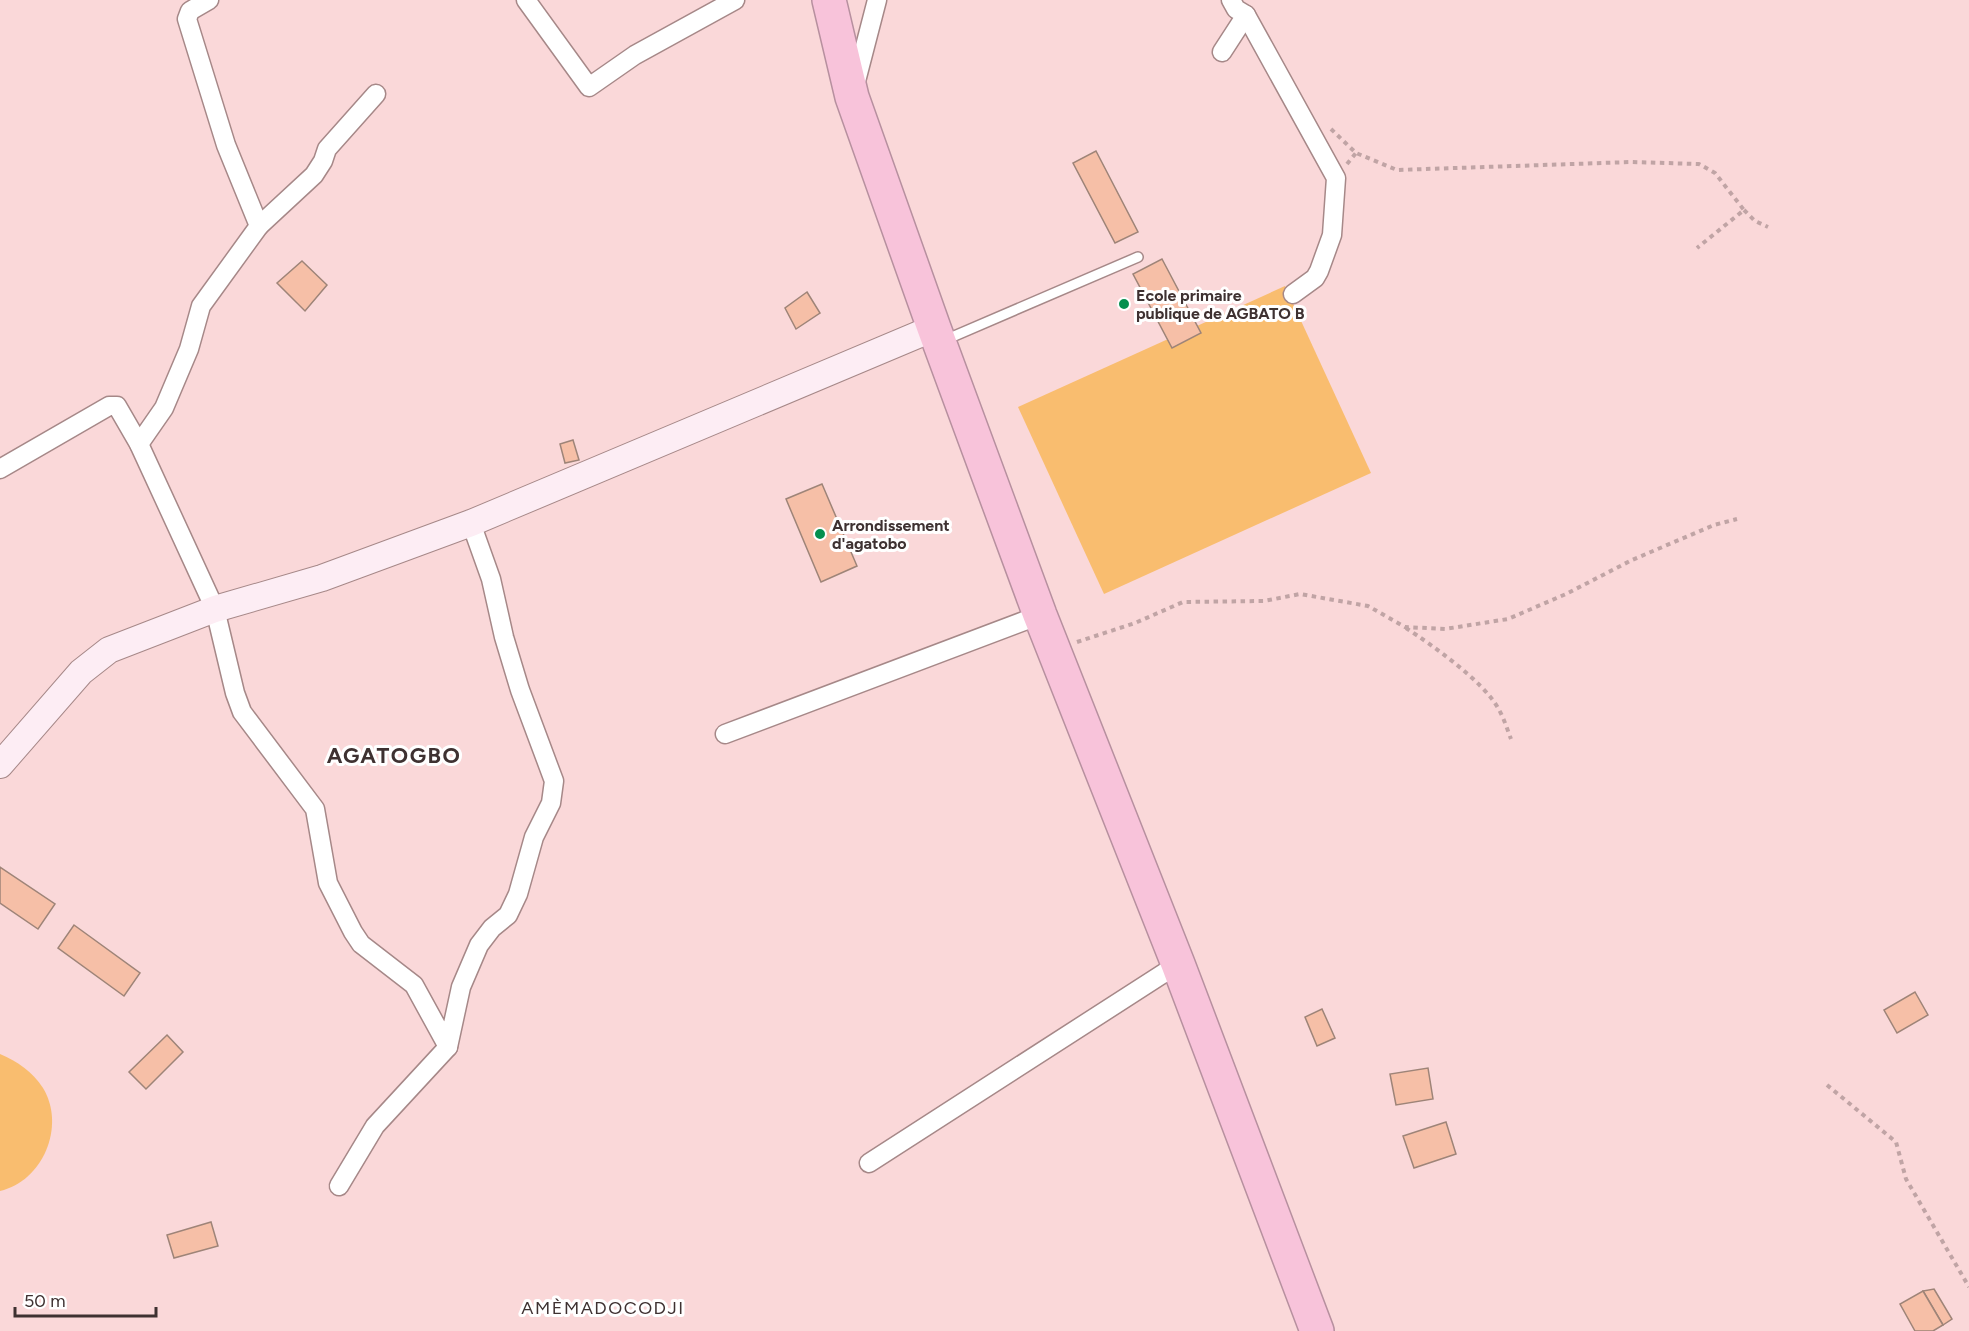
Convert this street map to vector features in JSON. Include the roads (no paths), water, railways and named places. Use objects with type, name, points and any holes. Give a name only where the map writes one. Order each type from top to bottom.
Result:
[{"type":"highway","points":[[829,0],[852,97],[1040,615],[1178,964],[1317,1331]]},
{"type":"street","points":[[209,0],[190,11],[187,19],[226,145],[259,226]]},
{"type":"street","points":[[526,0],[589,87],[635,55],[735,0]]},
{"type":"street","points":[[852,97],[877,0]]},
{"type":"street","points":[[1231,0],[1236,9],[1246,15],[1336,178],[1332,235],[1319,272],[1316,278],[1293,294]]},
{"type":"street","points":[[1222,52],[1246,15]]},
{"type":"street","points":[[139,444],[164,408],[189,349],[201,306],[259,226],[314,175],[327,149],[376,94]]},
{"type":"street","points":[[0,765],[90,664],[109,650],[215,609],[322,578],[471,523],[938,335]]},
{"type":"street","points":[[0,469],[113,405],[117,406],[139,444],[215,609],[234,693],[242,712],[315,808],[328,883],[353,932],[361,944],[414,985],[448,1047]]},
{"type":"street","points":[[339,1186],[383,1116],[448,1047],[460,987],[479,945],[492,928],[508,915],[518,894],[534,837],[551,803],[554,781],[520,690],[504,637],[491,579],[471,523]]},
{"type":"street","points":[[725,734],[1040,615]]},
{"type":"street","points":[[869,1163],[1178,964]]},
{"type":"lane","points":[[938,335],[1138,257]]},
{"type":"place","name":"Ecole primaire publique de AGBATO B","points":[[1124,304]]},
{"type":"place","name":"Arrondissement d'agatobo","points":[[820,534]]},
{"type":"district","name":"AGATOGBO","points":[[394,755]]},
{"type":"district","name":"AMÈMADOCODJI","points":[[603,1308]]}]
